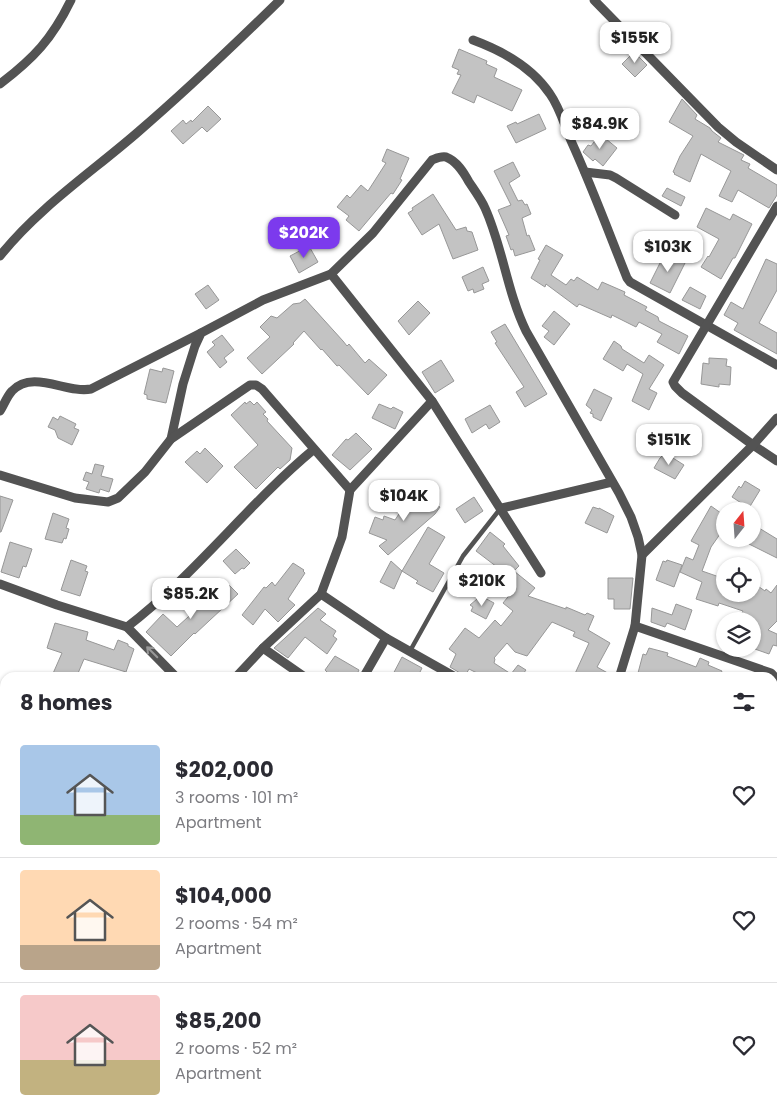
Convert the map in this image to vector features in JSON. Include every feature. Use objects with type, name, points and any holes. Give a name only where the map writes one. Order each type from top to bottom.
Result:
[{"type":"street","points":[[0,84],[38,52],[58,24],[71,0]]},
{"type":"street","points":[[0,256],[30,223],[139,132],[211,67],[280,0]]},
{"type":"street","points":[[594,0],[718,127],[736,142],[777,170]]},
{"type":"street","points":[[473,40],[508,56],[527,69],[551,95],[630,282],[777,365]]},
{"type":"street","points":[[0,411],[12,390],[23,384],[34,382],[75,390],[91,389],[263,300],[331,274],[373,233],[432,160],[440,157],[447,158],[455,162],[462,171],[484,207],[498,244],[515,306],[526,332],[612,482],[631,517],[638,537],[642,555],[635,626],[621,672]]},
{"type":"street","points":[[585,172],[610,175],[675,215]]},
{"type":"street","points":[[777,206],[673,382],[682,393],[753,446],[777,461]]},
{"type":"street","points":[[331,274],[432,401],[502,508],[541,573]]},
{"type":"street","points":[[171,439],[182,384],[201,333]]},
{"type":"street","points":[[0,475],[75,498],[108,502],[118,498],[145,472],[171,439],[242,389],[250,385],[256,385],[262,389],[350,490]]},
{"type":"street","points":[[241,672],[321,594],[342,538],[350,490],[432,401]]},
{"type":"street","points":[[642,555],[753,446],[777,418]]},
{"type":"street","points":[[127,627],[147,612],[184,578],[274,486],[314,450]]},
{"type":"street","points":[[502,508],[612,482]]},
{"type":"street","points":[[0,584],[57,605],[127,627],[171,672]]},
{"type":"street","points":[[321,594],[386,638],[447,672]]},
{"type":"street","points":[[635,626],[772,672]]},
{"type":"street","points":[[366,672],[386,638]]},
{"type":"street","points":[[264,648],[298,672]]},
{"type":"lane","points":[[410,651],[463,556],[502,508]]},
{"type":"building","points":[[459,49],[487,61],[486,64],[497,69],[494,77],[522,90],[512,111],[477,95],[474,103],[452,93],[461,75],[457,74],[459,70],[452,67]]},
{"type":"building","points":[[634,52],[647,65],[635,77],[622,64]]},
{"type":"building","points":[[682,99],[697,115],[695,119],[710,128],[721,138],[718,142],[744,155],[741,160],[750,164],[748,168],[777,185],[777,195],[769,208],[738,190],[732,202],[719,196],[731,171],[701,154],[690,182],[674,174],[673,172],[680,156],[693,136],[669,122]]},
{"type":"building","points":[[208,106],[221,119],[207,132],[202,127],[183,144],[171,131],[183,120],[186,124],[191,120],[192,122]]},
{"type":"building","points":[[539,114],[546,129],[516,143],[507,126],[516,122],[517,124]]},
{"type":"building","points":[[600,134],[617,148],[603,166],[595,159],[593,161],[583,152],[588,145],[591,146]]},
{"type":"building","points":[[387,149],[409,158],[400,179],[402,180],[393,194],[391,193],[359,231],[346,220],[349,216],[337,207],[347,195],[350,198],[361,185],[368,191],[386,163],[382,161]]},
{"type":"building","points":[[513,162],[520,176],[509,183],[518,201],[522,200],[525,205],[527,204],[531,214],[522,218],[527,236],[529,235],[535,250],[515,256],[513,249],[511,250],[506,236],[509,235],[498,210],[511,205],[494,171]]},
{"type":"building","points":[[667,188],[685,197],[681,206],[662,196]]},
{"type":"building","points":[[433,194],[456,230],[466,227],[467,231],[472,232],[478,250],[453,259],[439,224],[422,235],[408,213],[413,210],[412,208]]},
{"type":"building","points":[[706,208],[730,220],[733,214],[752,224],[735,258],[733,258],[721,279],[701,267],[719,239],[697,227]]},
{"type":"building","points":[[546,245],[563,255],[551,275],[566,285],[571,279],[574,281],[577,277],[598,290],[602,282],[625,292],[624,295],[647,307],[645,310],[658,317],[659,321],[688,336],[679,354],[657,342],[662,334],[639,322],[636,327],[612,315],[611,318],[579,304],[577,307],[546,284],[545,287],[531,278]]},
{"type":"building","points":[[309,246],[318,262],[299,273],[290,256]]},
{"type":"building","points":[[665,253],[685,263],[670,293],[650,283]]},
{"type":"building","points":[[766,259],[777,264],[777,290],[759,323],[777,333],[777,354],[734,330],[738,323],[724,315],[731,302],[743,309]]},
{"type":"building","points":[[483,267],[489,281],[482,284],[484,289],[474,293],[473,289],[468,291],[462,277]]},
{"type":"building","points":[[208,285],[219,300],[206,309],[195,294]]},
{"type":"building","points":[[690,287],[706,296],[700,309],[682,300]]},
{"type":"building","points":[[305,299],[347,346],[349,344],[365,363],[369,359],[387,375],[368,395],[304,331],[294,344],[262,374],[247,358],[270,337],[260,327],[271,316],[277,318],[293,304],[300,303]]},
{"type":"building","points":[[418,301],[430,313],[409,335],[398,321]]},
{"type":"building","points":[[554,311],[570,324],[554,345],[544,337],[549,331],[542,326]]},
{"type":"building","points":[[505,324],[547,394],[525,407],[516,392],[524,387],[495,343],[497,342],[491,332]]},
{"type":"building","points":[[222,335],[234,350],[224,358],[227,362],[220,368],[207,352],[215,345],[212,342]]},
{"type":"building","points":[[614,341],[622,349],[644,363],[649,355],[664,365],[649,389],[657,393],[649,410],[632,401],[643,374],[627,364],[623,371],[603,359]]},
{"type":"building","points":[[709,358],[727,359],[726,366],[731,367],[730,385],[719,384],[719,387],[701,384],[703,363],[709,364]]},
{"type":"building","points":[[441,360],[454,381],[435,393],[422,372]]},
{"type":"building","points":[[163,368],[174,371],[166,403],[147,399],[147,395],[144,394],[150,369],[162,372]]},
{"type":"building","points":[[594,389],[612,398],[601,421],[593,417],[593,414],[590,413],[592,410],[586,405]]},
{"type":"building","points":[[250,401],[254,405],[257,402],[266,412],[263,414],[268,419],[267,421],[292,448],[290,460],[280,469],[278,467],[256,489],[234,467],[258,445],[231,415],[245,402],[246,404]]},
{"type":"building","points":[[379,404],[391,409],[393,407],[403,412],[395,429],[372,418]]},
{"type":"building","points":[[490,405],[500,422],[489,429],[486,424],[472,433],[465,419]]},
{"type":"building","points":[[60,416],[76,424],[74,428],[79,430],[72,445],[58,438],[55,430],[48,427],[53,417],[58,420]]},
{"type":"building","points":[[356,433],[372,449],[350,470],[332,455],[346,439],[348,440]]},
{"type":"building","points":[[205,448],[223,466],[207,483],[185,462],[197,451],[200,454]]},
{"type":"building","points":[[665,453],[684,465],[675,479],[654,468]]},
{"type":"building","points":[[95,464],[104,466],[101,476],[113,479],[109,492],[100,489],[99,493],[86,489],[89,482],[83,480],[86,472],[92,474]]},
{"type":"building","points":[[745,481],[760,490],[753,502],[740,502],[732,497],[739,486],[741,488]]},
{"type":"building","points":[[414,491],[440,507],[435,514],[388,555],[379,546],[387,540],[369,533],[375,517],[383,520],[384,516],[395,520]]},
{"type":"building","points":[[0,496],[13,500],[1,532],[0,532]]},
{"type":"building","points":[[474,497],[483,511],[465,523],[456,509]]},
{"type":"building","points":[[711,506],[716,510],[716,540],[711,547],[702,571],[716,576],[716,602],[761,602],[761,588],[771,593],[777,585],[777,621],[768,630],[777,634],[777,646],[773,645],[769,654],[761,651],[761,612],[742,612],[719,603],[718,606],[696,599],[702,582],[680,572],[686,557],[693,560],[699,545],[691,541]]},
{"type":"building","points":[[593,507],[614,516],[607,533],[585,523]]},
{"type":"building","points":[[53,513],[69,519],[66,528],[69,529],[66,539],[64,538],[62,543],[45,539]]},
{"type":"building","points":[[428,527],[445,537],[429,564],[444,573],[433,592],[416,583],[418,581],[402,571]]},
{"type":"building","points":[[761,529],[777,539],[777,558],[757,548],[761,548]]},
{"type":"building","points":[[490,532],[505,544],[503,546],[519,566],[514,571],[535,588],[528,596],[566,609],[566,607],[585,615],[587,613],[594,616],[588,630],[610,643],[597,667],[606,672],[576,672],[589,643],[573,636],[575,632],[552,622],[527,656],[515,652],[507,643],[494,658],[494,663],[508,672],[475,672],[469,669],[467,672],[458,672],[450,667],[456,654],[449,649],[465,628],[479,638],[495,620],[501,626],[513,611],[503,603],[512,592],[494,571],[497,567],[476,551]]},
{"type":"building","points":[[10,542],[32,549],[26,567],[23,566],[19,578],[1,572]]},
{"type":"building","points":[[236,549],[250,563],[235,574],[223,561]]},
{"type":"building","points":[[71,560],[87,566],[85,571],[88,572],[80,596],[61,590]]},
{"type":"building","points":[[667,560],[682,565],[674,587],[656,580],[663,561],[666,562]]},
{"type":"building","points":[[391,561],[402,571],[394,589],[380,582]]},
{"type":"building","points":[[293,563],[304,570],[305,573],[288,599],[295,605],[278,622],[265,609],[253,625],[242,615],[264,587],[266,588],[272,582],[275,586]]},
{"type":"building","points":[[608,578],[633,578],[630,609],[614,609],[614,599],[608,599]]},
{"type":"building","points":[[224,580],[238,594],[171,656],[146,632],[163,614],[177,627],[208,599],[206,596]]},
{"type":"building","points":[[479,595],[494,603],[486,619],[471,611],[473,607],[470,605]]},
{"type":"building","points":[[676,604],[692,610],[685,630],[667,623],[665,627],[651,622],[652,608],[672,615]]},
{"type":"building","points":[[318,608],[326,614],[320,620],[336,631],[333,636],[337,639],[327,654],[305,637],[288,658],[274,648]]},
{"type":"building","points":[[55,623],[88,632],[86,640],[114,650],[118,640],[134,649],[126,672],[84,659],[79,672],[54,672],[62,653],[47,648]]},
{"type":"building","points":[[649,648],[668,653],[667,656],[696,667],[700,658],[709,662],[708,665],[722,671],[638,672],[643,654],[646,655]]},
{"type":"building","points":[[335,656],[359,670],[358,672],[327,672],[325,670]]},
{"type":"building","points":[[402,657],[422,668],[420,672],[394,672]]},
{"type":"building","points":[[518,665],[526,670],[524,672],[513,672]]}]
